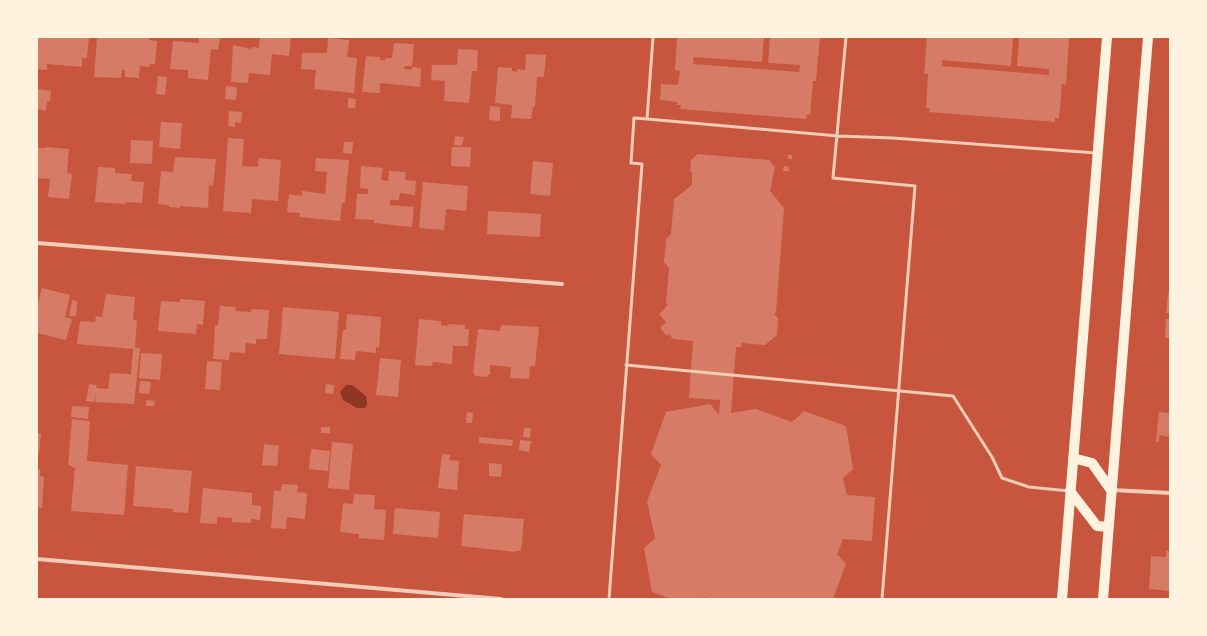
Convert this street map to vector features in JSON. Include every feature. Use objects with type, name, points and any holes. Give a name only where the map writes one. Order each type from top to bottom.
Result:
[{"type":"main road","points":[[1062,599],[1107,37]]},
{"type":"main road","points":[[1103,599],[1148,37]]},
{"type":"main road","points":[[1073,458],[1092,463],[1112,490]]},
{"type":"main road","points":[[1070,491],[1097,526],[1108,527]]},
{"type":"street","points":[[37,243],[562,284]]},
{"type":"street","points":[[1112,490],[1170,493]]},
{"type":"street","points":[[37,559],[501,599]]},
{"type":"lane","points":[[647,119],[653,37]]},
{"type":"lane","points":[[846,37],[833,178],[916,186],[882,599]]},
{"type":"lane","points":[[608,599],[642,164],[631,163],[634,118],[838,136],[899,138],[1097,153]]},
{"type":"lane","points":[[626,365],[953,396],[992,457],[1002,478],[1028,486],[1070,491]]},
{"type":"shaded area","points":[[346,385],[352,385],[366,396],[367,404],[365,408],[357,408],[343,400],[340,392]]},
{"type":"building","points":[[37,37],[89,37],[87,58],[82,58],[82,67],[47,64],[47,70],[37,69]]},
{"type":"building","points":[[97,37],[150,37],[149,40],[157,41],[155,64],[150,64],[149,67],[140,66],[139,78],[125,77],[125,70],[122,70],[121,78],[94,77]]},
{"type":"building","points":[[199,37],[220,37],[218,50],[211,49],[208,80],[188,78],[188,70],[170,69],[173,41],[199,43]]},
{"type":"building","points":[[260,37],[291,37],[289,56],[272,54],[270,75],[249,73],[248,83],[231,82],[233,45],[252,49],[252,47],[259,48]]},
{"type":"building","points":[[677,37],[764,37],[762,62],[694,57],[693,64],[799,72],[800,65],[768,63],[770,37],[820,37],[816,81],[813,81],[810,115],[807,114],[806,119],[680,109],[681,105],[677,105],[677,102],[660,100],[661,84],[678,85],[680,71],[675,70]]},
{"type":"building","points":[[927,37],[1013,37],[1011,66],[942,60],[942,66],[1049,75],[1049,69],[1017,66],[1019,37],[1069,37],[1066,85],[1062,84],[1059,118],[1055,118],[1055,122],[929,112],[930,108],[926,108],[928,74],[924,74]]},
{"type":"building","points":[[328,38],[349,40],[347,57],[357,58],[354,93],[314,89],[316,70],[301,69],[302,53],[327,53]]},
{"type":"building","points":[[394,43],[414,44],[412,66],[405,66],[404,69],[412,70],[412,67],[421,68],[420,87],[380,83],[380,93],[362,92],[366,56],[380,57],[380,60],[392,58]]},
{"type":"building","points":[[458,49],[478,50],[477,71],[472,71],[469,103],[444,101],[445,81],[431,80],[432,65],[457,65]]},
{"type":"building","points":[[526,54],[546,55],[544,77],[537,77],[535,107],[533,107],[531,119],[511,118],[512,105],[495,103],[498,67],[512,68],[512,71],[517,72],[517,69],[525,70]]},
{"type":"building","points":[[158,76],[167,77],[165,95],[156,94]]},
{"type":"building","points":[[226,86],[237,87],[236,100],[225,99]]},
{"type":"building","points":[[38,89],[51,91],[50,101],[47,101],[46,111],[37,109]]},
{"type":"building","points":[[348,98],[356,99],[355,108],[348,108]]},
{"type":"building","points":[[490,106],[500,107],[500,121],[489,120]]},
{"type":"building","points":[[229,111],[242,112],[241,123],[235,122],[235,127],[228,126]]},
{"type":"building","points":[[161,122],[182,123],[180,149],[159,147]]},
{"type":"building","points":[[455,136],[464,137],[462,146],[454,145]]},
{"type":"building","points":[[228,138],[244,139],[242,166],[258,167],[259,158],[281,160],[278,201],[252,199],[251,213],[223,211]]},
{"type":"building","points":[[131,140],[153,141],[152,164],[130,163]]},
{"type":"building","points":[[344,142],[353,142],[352,154],[343,153]]},
{"type":"building","points":[[46,147],[69,149],[67,173],[72,174],[69,199],[48,197],[50,179],[37,178],[37,148]]},
{"type":"building","points":[[452,147],[471,147],[470,167],[451,166]]},
{"type":"building","points":[[698,154],[769,160],[775,167],[770,191],[784,208],[776,312],[774,314],[778,318],[777,335],[765,345],[742,343],[741,347],[736,347],[731,413],[756,409],[792,422],[804,411],[846,426],[853,469],[843,478],[847,495],[875,497],[872,541],[843,539],[837,554],[846,564],[833,599],[710,599],[705,597],[702,599],[672,599],[652,592],[644,548],[655,538],[647,501],[661,465],[651,454],[666,412],[710,404],[719,415],[720,400],[689,398],[693,341],[673,339],[669,334],[667,336],[660,328],[666,322],[659,314],[668,305],[666,303],[669,268],[664,262],[666,239],[671,234],[674,199],[692,185],[692,173],[690,171],[691,160]]},
{"type":"building","points":[[788,154],[792,155],[792,159],[788,159]]},
{"type":"building","points":[[175,157],[216,159],[213,186],[209,185],[208,208],[180,206],[180,208],[158,204],[161,171],[173,172]]},
{"type":"building","points":[[316,158],[349,160],[345,203],[342,203],[340,221],[299,217],[300,213],[287,212],[289,194],[302,196],[302,191],[325,194],[327,172],[315,171]]},
{"type":"building","points":[[533,161],[553,163],[550,196],[530,194]]},
{"type":"building","points":[[361,166],[383,168],[381,180],[388,181],[389,171],[406,172],[405,180],[416,181],[415,195],[400,193],[399,200],[390,200],[390,205],[414,207],[412,227],[374,223],[374,220],[355,219],[357,194],[368,194],[368,189],[360,188]]},
{"type":"building","points":[[784,166],[789,167],[789,171],[783,171]]},
{"type":"building","points":[[98,167],[115,168],[115,173],[132,174],[131,181],[144,182],[142,203],[125,202],[125,204],[95,202]]},
{"type":"building","points":[[423,182],[468,186],[466,211],[446,209],[444,230],[419,228]]},
{"type":"building","points":[[488,211],[541,214],[540,237],[487,234]]},
{"type":"building","points":[[42,288],[70,295],[65,317],[72,319],[66,340],[37,333],[37,306]]},
{"type":"building","points":[[1168,293],[1170,293],[1170,314],[1166,313]]},
{"type":"building","points":[[106,294],[135,297],[133,320],[137,320],[135,348],[140,348],[134,404],[95,402],[96,391],[94,402],[86,401],[89,384],[97,385],[96,388],[108,389],[110,373],[131,374],[133,349],[77,344],[80,321],[95,322],[96,316],[102,317]]},
{"type":"building","points":[[180,299],[205,301],[203,325],[197,324],[196,334],[158,331],[161,301],[180,302]]},
{"type":"building","points":[[72,300],[77,301],[76,316],[69,316]]},
{"type":"building","points":[[220,306],[236,307],[235,311],[251,312],[251,309],[269,310],[267,339],[256,339],[256,344],[246,343],[245,353],[230,352],[229,360],[213,359],[215,325],[218,325]]},
{"type":"building","points":[[283,307],[339,312],[335,359],[279,354]]},
{"type":"building","points":[[347,314],[381,317],[379,348],[376,347],[376,353],[356,351],[355,360],[340,359],[343,330],[346,330]]},
{"type":"building","points":[[419,319],[441,321],[441,325],[448,326],[448,324],[465,325],[465,329],[469,329],[468,346],[453,346],[452,364],[433,362],[432,366],[415,365]]},
{"type":"building","points":[[1166,319],[1170,319],[1170,338],[1165,338]]},
{"type":"building","points":[[501,325],[539,327],[535,366],[530,366],[529,379],[510,378],[511,367],[490,365],[490,375],[487,377],[474,376],[478,329],[500,331]]},
{"type":"building","points":[[141,353],[162,354],[160,380],[139,378]]},
{"type":"building","points":[[380,358],[401,360],[398,397],[376,395]]},
{"type":"building","points":[[207,361],[222,362],[220,390],[205,389]]},
{"type":"building","points":[[140,381],[151,382],[149,394],[139,393]]},
{"type":"building","points":[[326,384],[334,385],[333,394],[325,393]]},
{"type":"building","points":[[146,400],[155,401],[154,406],[146,406]]},
{"type":"building","points":[[72,406],[89,407],[88,419],[71,417]]},
{"type":"building","points":[[467,412],[473,413],[472,423],[466,423]]},
{"type":"building","points":[[1159,412],[1170,413],[1170,437],[1159,435],[1159,442],[1156,442]]},
{"type":"building","points":[[72,419],[90,421],[87,461],[128,465],[124,515],[71,511],[75,468],[68,465]]},
{"type":"building","points":[[321,427],[330,427],[330,433],[321,433]]},
{"type":"building","points":[[524,428],[531,428],[530,438],[523,437]]},
{"type":"building","points":[[37,433],[41,434],[39,454],[37,453]]},
{"type":"building","points":[[479,437],[513,440],[512,446],[479,443]]},
{"type":"building","points":[[520,440],[531,441],[529,452],[519,450]]},
{"type":"building","points":[[332,442],[353,444],[349,490],[328,488]]},
{"type":"building","points":[[264,444],[279,446],[277,466],[262,465]]},
{"type":"building","points":[[311,449],[330,451],[328,471],[309,469]]},
{"type":"building","points":[[442,454],[450,455],[449,460],[459,461],[457,490],[438,488]]},
{"type":"building","points":[[489,463],[502,464],[501,477],[489,476]]},
{"type":"building","points":[[136,466],[192,471],[188,513],[173,512],[173,509],[133,506]]},
{"type":"building","points":[[37,469],[40,469],[40,476],[44,477],[42,508],[37,507]]},
{"type":"building","points":[[282,484],[298,485],[297,492],[307,493],[305,519],[287,517],[286,529],[271,528],[274,490],[281,491]]},
{"type":"building","points":[[203,488],[252,493],[252,505],[261,506],[260,520],[251,519],[251,523],[232,522],[232,518],[217,517],[217,524],[200,523]]},
{"type":"building","points":[[354,494],[375,495],[374,509],[386,510],[384,540],[359,538],[359,534],[340,532],[343,503],[353,504]]},
{"type":"building","points":[[395,508],[440,512],[438,538],[393,534]]},
{"type":"building","points":[[464,514],[524,519],[521,551],[515,552],[461,546]]},
{"type":"building","points":[[1166,551],[1170,551],[1170,591],[1149,589],[1151,556],[1166,557]]}]
